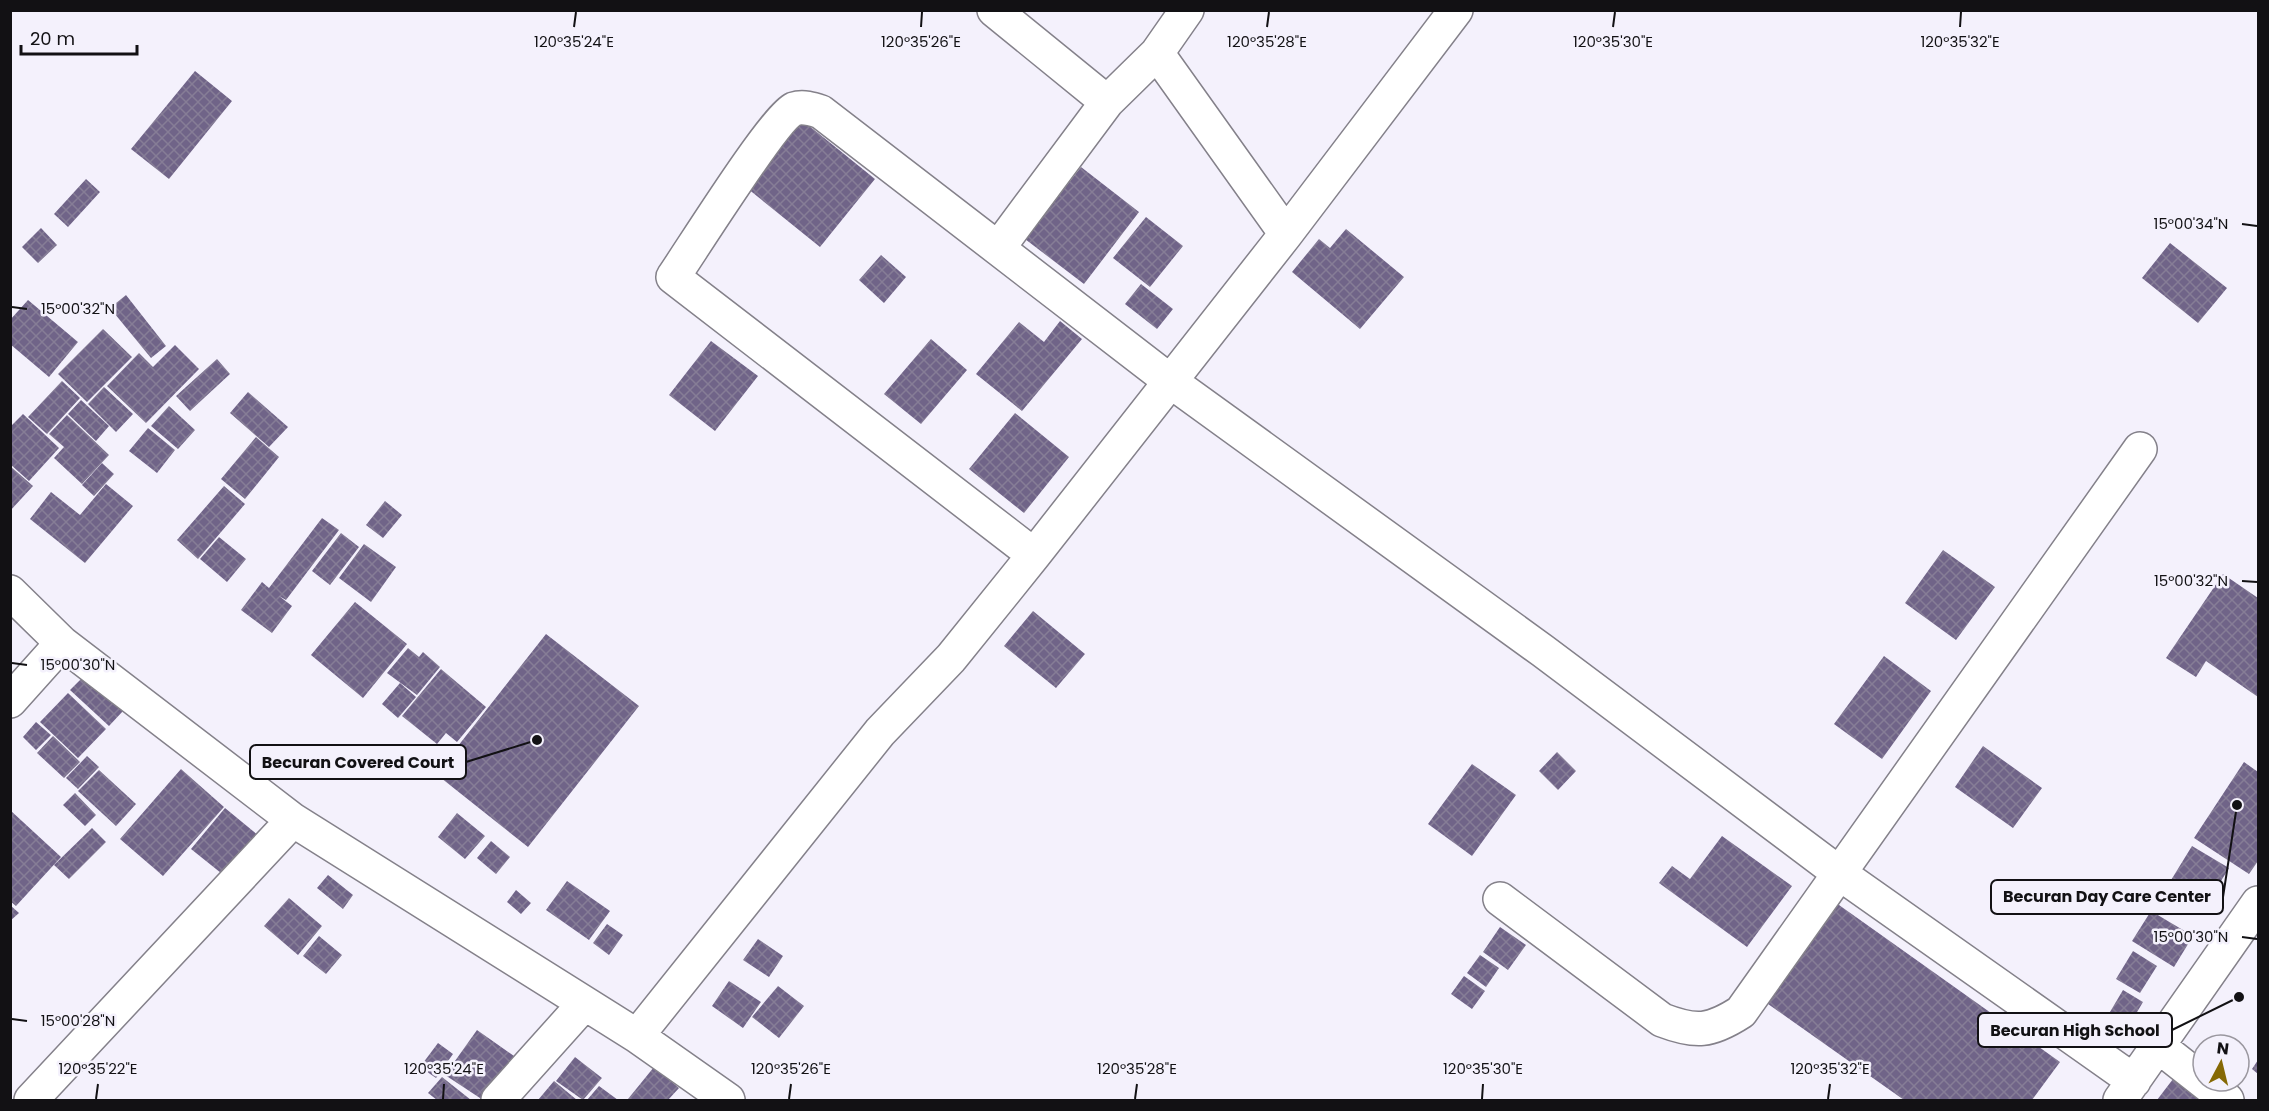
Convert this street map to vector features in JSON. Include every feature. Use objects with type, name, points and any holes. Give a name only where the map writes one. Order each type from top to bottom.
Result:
[{"type":"street","points":[[994,10],[1107,102]]},
{"type":"street","points":[[999,247],[1107,102],[1157,53],[1187,10]]},
{"type":"street","points":[[637,1036],[880,732],[951,658],[1034,555],[1286,234],[1456,10]]},
{"type":"street","points":[[1157,53],[1286,234]]},
{"type":"street","points":[[1034,555],[673,278],[782,119],[794,110],[807,107],[821,112],[1170,381],[1543,651],[2127,1091],[2157,1045],[2259,903]]},
{"type":"street","points":[[1500,898],[1637,1004],[1662,1020],[1687,1030],[1718,1027],[1741,1012],[2140,449]]},
{"type":"street","points":[[10,592],[62,643],[293,820],[637,1036],[728,1101]]},
{"type":"street","points":[[10,700],[62,643]]},
{"type":"street","points":[[31,1101],[293,820]]},
{"type":"street","points":[[498,1101],[584,1004]]},
{"type":"street","points":[[2157,1045],[2227,1101]]},
{"type":"building","points":[[195,71],[232,101],[169,179],[131,149]]},
{"type":"building","points":[[797,116],[875,179],[820,247],[742,184]]},
{"type":"building","points":[[1081,167],[1139,212],[1084,284],[1025,239]]},
{"type":"building","points":[[86,179],[100,192],[68,227],[54,214]]},
{"type":"building","points":[[1146,217],[1183,246],[1150,287],[1113,258]]},
{"type":"building","points":[[41,228],[57,245],[38,263],[22,247]]},
{"type":"building","points":[[1346,229],[1404,277],[1360,329],[1292,272],[1319,239],[1330,248]]},
{"type":"building","points":[[2170,243],[2227,288],[2198,323],[2142,278]]},
{"type":"building","points":[[881,255],[906,277],[884,303],[859,280]]},
{"type":"building","points":[[1141,284],[1173,309],[1157,329],[1125,304]]},
{"type":"building","points":[[126,295],[166,346],[151,358],[110,308]]},
{"type":"building","points":[[28,300],[78,342],[49,377],[10,344],[10,320]]},
{"type":"building","points":[[1060,321],[1082,339],[1022,411],[976,374],[1019,322],[1044,342]]},
{"type":"building","points":[[103,329],[132,357],[87,402],[58,374]]},
{"type":"building","points":[[931,339],[967,370],[921,424],[884,394]]},
{"type":"building","points":[[711,341],[758,376],[715,431],[669,395]]},
{"type":"building","points":[[175,345],[199,369],[146,423],[107,386],[139,353],[153,367]]},
{"type":"building","points":[[217,359],[230,374],[190,411],[176,396]]},
{"type":"building","points":[[62,381],[80,398],[47,434],[28,417]]},
{"type":"building","points":[[104,387],[133,414],[116,432],[88,404]]},
{"type":"building","points":[[248,392],[288,427],[269,447],[230,413]]},
{"type":"building","points":[[81,400],[109,426],[96,441],[68,414]]},
{"type":"building","points":[[169,406],[195,430],[178,449],[151,426]]},
{"type":"building","points":[[1015,413],[1069,457],[1024,513],[969,469]]},
{"type":"building","points":[[23,414],[59,448],[29,481],[10,464],[10,427]]},
{"type":"building","points":[[67,415],[109,455],[82,484],[54,458],[64,447],[49,434]]},
{"type":"building","points":[[148,428],[175,450],[157,473],[129,451]]},
{"type":"building","points":[[256,437],[279,457],[245,499],[221,479]]},
{"type":"building","points":[[102,463],[114,474],[94,496],[82,485]]},
{"type":"building","points":[[10,466],[33,486],[10,511]]},
{"type":"building","points":[[106,484],[133,506],[85,563],[30,519],[51,492],[80,515]]},
{"type":"building","points":[[224,486],[245,504],[198,559],[177,540]]},
{"type":"building","points":[[385,501],[402,515],[383,538],[366,525]]},
{"type":"building","points":[[322,518],[339,530],[286,600],[279,596],[292,606],[272,633],[241,610],[262,582],[269,588]]},
{"type":"building","points":[[341,533],[359,547],[330,585],[312,571]]},
{"type":"building","points":[[219,537],[246,559],[227,582],[200,559]]},
{"type":"building","points":[[364,544],[396,567],[371,602],[339,578]]},
{"type":"building","points":[[1943,550],[1995,587],[1956,640],[1905,603]]},
{"type":"building","points":[[2223,574],[2258,598],[2258,697],[2206,661],[2196,677],[2166,658]]},
{"type":"building","points":[[355,602],[407,644],[363,698],[311,655]]},
{"type":"building","points":[[1033,611],[1085,654],[1056,688],[1004,646]]},
{"type":"building","points":[[546,634],[639,706],[528,847],[436,774]]},
{"type":"building","points":[[408,648],[419,657],[423,652],[440,667],[417,695],[387,673]]},
{"type":"building","points":[[1884,656],[1931,691],[1882,759],[1834,724]]},
{"type":"building","points":[[441,669],[486,707],[457,742],[446,733],[437,744],[402,716]]},
{"type":"building","points":[[85,675],[123,711],[109,726],[70,690]]},
{"type":"building","points":[[400,683],[416,697],[398,718],[382,704]]},
{"type":"building","points":[[68,693],[106,729],[78,758],[40,722]]},
{"type":"building","points":[[36,722],[51,735],[36,750],[23,737]]},
{"type":"building","points":[[53,736],[80,762],[64,778],[37,753]]},
{"type":"building","points":[[1983,746],[2042,788],[2013,828],[1955,787]]},
{"type":"building","points":[[1557,752],[1576,771],[1558,790],[1539,771]]},
{"type":"building","points":[[87,756],[99,767],[78,789],[66,778]]},
{"type":"building","points":[[2244,762],[2258,772],[2258,861],[2249,874],[2194,838]]},
{"type":"building","points":[[1472,764],[1516,795],[1472,856],[1428,824]]},
{"type":"building","points":[[181,769],[224,807],[163,876],[120,839]]},
{"type":"building","points":[[99,770],[136,804],[116,826],[78,791]]},
{"type":"building","points":[[75,793],[96,815],[85,826],[63,805]]},
{"type":"building","points":[[225,808],[265,841],[231,881],[191,849]]},
{"type":"building","points":[[10,810],[61,857],[16,906],[10,901]]},
{"type":"building","points":[[457,813],[485,836],[465,859],[438,837]]},
{"type":"building","points":[[92,828],[106,842],[69,879],[54,865]]},
{"type":"building","points":[[1722,836],[1792,886],[1747,947],[1659,883],[1672,866],[1690,879]]},
{"type":"building","points":[[491,841],[510,857],[496,874],[477,858]]},
{"type":"building","points":[[2192,846],[2229,868],[2205,907],[2168,885]]},
{"type":"building","points":[[328,875],[353,895],[343,909],[317,888]]},
{"type":"building","points":[[567,881],[610,911],[589,940],[546,910]]},
{"type":"building","points":[[516,890],[531,903],[521,914],[507,902]]},
{"type":"building","points":[[289,898],[322,926],[298,955],[264,926]]},
{"type":"building","points":[[1832,900],[2060,1062],[2032,1100],[1904,1100],[1761,999]]},
{"type":"building","points":[[10,905],[19,913],[10,921]]},
{"type":"building","points":[[2151,911],[2193,936],[2174,967],[2132,941]]},
{"type":"building","points":[[607,924],[623,935],[609,955],[593,943]]},
{"type":"building","points":[[1500,927],[1526,945],[1508,970],[1483,952]]},
{"type":"building","points":[[319,936],[342,955],[326,974],[303,956]]},
{"type":"building","points":[[758,939],[783,956],[769,977],[743,960]]},
{"type":"building","points":[[2133,951],[2157,966],[2140,993],[2116,979]]},
{"type":"building","points":[[1480,955],[1499,968],[1486,987],[1467,973]]},
{"type":"building","points":[[1464,976],[1485,991],[1472,1009],[1451,994]]},
{"type":"building","points":[[729,981],[761,1002],[743,1028],[712,1006]]},
{"type":"building","points":[[778,986],[804,1006],[779,1038],[752,1017]]},
{"type":"building","points":[[2123,990],[2143,1002],[2127,1029],[2107,1017]]},
{"type":"building","points":[[477,1030],[514,1056],[483,1100],[445,1075]]},
{"type":"building","points":[[438,1043],[453,1054],[436,1078],[420,1067]]},
{"type":"building","points":[[575,1057],[602,1078],[583,1100],[556,1081]]},
{"type":"building","points":[[2258,1060],[2258,1074],[2252,1069]]},
{"type":"building","points":[[654,1067],[679,1088],[668,1100],[628,1099]]},
{"type":"building","points":[[442,1077],[471,1100],[437,1100],[428,1093]]},
{"type":"building","points":[[2173,1079],[2201,1100],[2157,1100]]},
{"type":"building","points":[[554,1081],[577,1100],[538,1100]]},
{"type":"building","points":[[599,1086],[618,1100],[587,1100]]},
{"type":"place","name":"Becuran Covered Court","points":[[537,740]]},
{"type":"place","name":"Becuran Day Care Center","points":[[2237,805]]},
{"type":"place","name":"Becuran High School","points":[[2239,997]]}]
